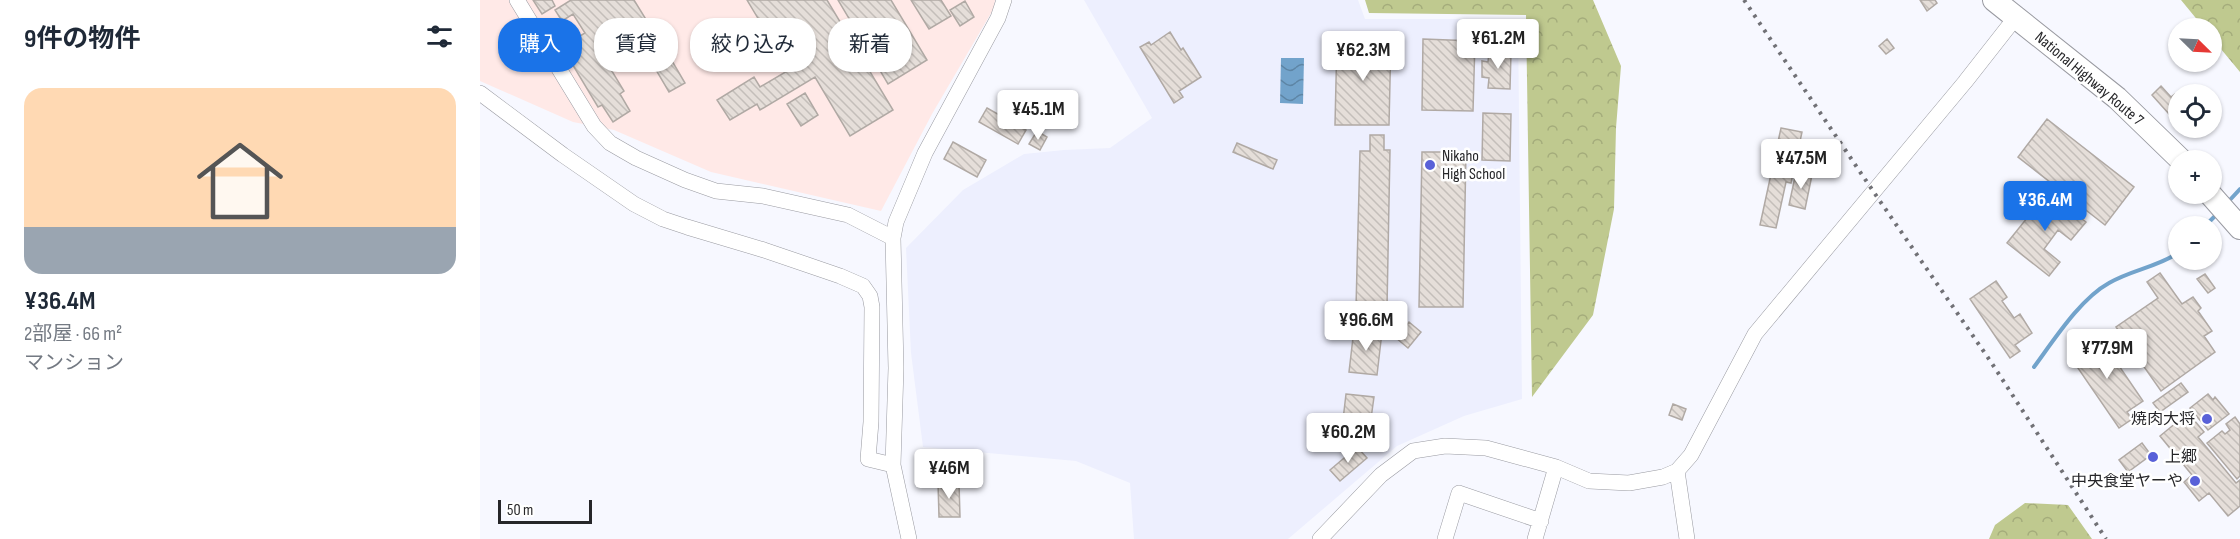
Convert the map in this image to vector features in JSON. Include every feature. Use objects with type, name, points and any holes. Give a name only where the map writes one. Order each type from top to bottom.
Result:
[{"type":"highway","name":"National Highway Route 7","points":[[1994,0],[2117,98],[2171,150]]},
{"type":"highway","points":[[2219,204],[2240,228]]},
{"type":"street","points":[[516,0],[594,126],[610,143],[636,158],[716,191],[763,196],[848,215],[893,238]]},
{"type":"street","points":[[909,539],[893,465],[896,368],[893,238],[896,222],[925,153],[998,18],[1004,0]]},
{"type":"street","points":[[1320,539],[1381,475],[1413,451],[1445,446],[1486,448],[1556,467],[1589,481],[1629,483],[1663,477],[1677,471],[1691,455],[1755,334],[1965,82],[2016,17]]},
{"type":"street","points":[[480,93],[634,204],[687,227],[764,250],[863,286],[870,296],[872,307],[871,422],[868,459],[893,465]]},
{"type":"street","points":[[1535,539],[1556,467]]},
{"type":"street","points":[[1677,471],[1687,539]]},
{"type":"street","points":[[1445,539],[1459,493],[1541,521]]},
{"type":"shaded area","points":[[480,0],[995,0],[994,8],[932,114],[881,211],[711,172],[614,130],[573,122],[480,81]]},
{"type":"shaded area","points":[[1084,0],[1358,0],[1365,19],[1518,19],[1522,399],[1464,416],[1397,446],[1288,539],[1134,539],[1130,483],[1076,461],[923,447],[911,353],[906,248],[963,190],[1024,154],[1110,148],[1152,118]]},
{"type":"green space","points":[[1365,0],[1593,0],[1621,66],[1616,128],[1614,209],[1593,315],[1532,397],[1526,15],[1369,13]]},
{"type":"green space","points":[[2181,0],[2240,0],[2240,72],[2222,50],[2222,18],[2196,18]]},
{"type":"green space","points":[[2025,503],[2068,505],[2092,539],[1989,539],[1995,525]]},
{"type":"water","points":[[1281,58],[1304,58],[1303,104],[1280,103]]},
{"type":"building","points":[[533,0],[552,0],[555,6],[542,14]]},
{"type":"building","points":[[571,0],[634,0],[645,18],[594,18],[594,72],[612,72],[624,91],[620,94],[630,111],[613,122],[602,105],[598,107],[577,72],[582,72],[582,35],[585,33],[582,28],[582,18],[576,18],[573,14],[567,18],[560,18],[555,10]]},
{"type":"building","points":[[747,0],[827,0],[838,18],[828,18],[828,72],[870,72],[893,110],[850,136],[815,77],[760,110],[757,104],[730,120],[717,100],[754,77],[760,87],[786,72],[816,72],[816,18],[758,18]]},
{"type":"building","points":[[838,0],[891,0],[902,18],[849,18]]},
{"type":"building","points":[[911,0],[941,0],[951,16],[929,29]]},
{"type":"building","points":[[1920,0],[1935,0],[1937,3],[1927,11]]},
{"type":"building","points":[[965,1],[974,17],[960,26],[950,10]]},
{"type":"building","points":[[1170,32],[1201,77],[1179,91],[1183,97],[1174,103],[1140,47],[1149,42],[1151,45]]},
{"type":"building","points":[[912,35],[927,60],[912,69]]},
{"type":"building","points":[[1337,38],[1391,39],[1389,125],[1335,125]]},
{"type":"building","points":[[1423,39],[1475,41],[1473,111],[1422,110]]},
{"type":"building","points":[[1887,39],[1894,48],[1886,54],[1879,46]]},
{"type":"building","points":[[1489,52],[1511,53],[1510,89],[1488,88],[1489,78],[1482,77],[1482,61],[1488,62]]},
{"type":"building","points":[[678,71],[685,83],[669,92],[657,72]]},
{"type":"building","points":[[881,72],[908,72],[888,84]]},
{"type":"building","points":[[2161,86],[2168,94],[2168,113],[2152,95]]},
{"type":"building","points":[[805,93],[818,115],[801,126],[787,104]]},
{"type":"building","points":[[1019,95],[1043,108],[1032,129],[1007,115]]},
{"type":"building","points":[[987,108],[1026,130],[1018,144],[979,122]]},
{"type":"building","points":[[1483,113],[1511,114],[1510,161],[1482,160]]},
{"type":"building","points":[[2047,119],[2134,187],[2105,225],[2018,157]]},
{"type":"building","points":[[1781,128],[1802,132],[1791,183],[1786,182],[1776,228],[1760,225]]},
{"type":"building","points":[[1037,131],[1047,137],[1040,150],[1029,144]]},
{"type":"building","points":[[1370,135],[1384,135],[1384,150],[1390,150],[1387,307],[1356,307],[1360,151],[1370,151]]},
{"type":"building","points":[[953,142],[986,160],[977,177],[944,159]]},
{"type":"building","points":[[1237,143],[1277,160],[1273,169],[1233,152]]},
{"type":"building","points":[[1422,152],[1466,152],[1463,307],[1419,307]]},
{"type":"building","points":[[1796,172],[1812,175],[1805,209],[1789,205]]},
{"type":"building","points":[[2048,192],[2086,222],[2071,240],[2058,230],[2044,249],[2060,262],[2049,276],[2007,243]]},
{"type":"building","points":[[2160,273],[2182,304],[2193,297],[2201,308],[2198,311],[2212,331],[2204,336],[2215,352],[2161,391],[2116,327],[2158,298],[2147,282]]},
{"type":"building","points":[[2205,274],[2215,288],[2208,293],[2197,279]]},
{"type":"building","points":[[1996,281],[2007,297],[2002,301],[2014,318],[2020,314],[2032,333],[2015,345],[2020,351],[2010,358],[1970,299]]},
{"type":"building","points":[[1409,322],[1421,332],[1408,348],[1396,338]]},
{"type":"building","points":[[1354,329],[1382,332],[1377,375],[1349,372]]},
{"type":"building","points":[[2098,335],[2143,401],[2127,412],[2132,419],[2119,428],[2069,355]]},
{"type":"building","points":[[2181,383],[2188,392],[2160,412],[2153,403]]},
{"type":"building","points":[[1346,394],[1374,397],[1368,440],[1341,437]]},
{"type":"building","points":[[2208,394],[2213,400],[2215,397],[2229,414],[2208,430],[2190,408]]},
{"type":"building","points":[[1673,404],[1686,409],[1682,420],[1669,415]]},
{"type":"building","points":[[2188,413],[2204,432],[2198,437],[2236,483],[2240,480],[2240,506],[2228,516],[2209,493],[2199,501],[2184,482],[2192,475],[2160,436]]},
{"type":"building","points":[[2235,417],[2240,424],[2240,476],[2237,479],[2207,443],[2222,431],[2225,434],[2230,430],[2226,424]]},
{"type":"building","points":[[2142,443],[2151,455],[2128,472],[2119,460]]},
{"type":"building","points":[[1357,447],[1367,458],[1340,481],[1330,470]]},
{"type":"building","points":[[938,483],[959,483],[960,517],[939,517]]},
{"type":"waterway","points":[[2228,202],[2240,189]]},
{"type":"waterway","points":[[2034,367],[2068,321],[2098,290],[2117,279],[2168,258]]},
{"type":"railway","points":[[1744,0],[1991,362],[2106,539]]},
{"type":"place","name":"Nikaho High School","points":[[1430,165]]},
{"type":"place","name":"焼肉大将","points":[[2207,419]]},
{"type":"place","name":"上郷","points":[[2153,457]]},
{"type":"place","name":"中央食堂ヤーや","points":[[2195,481]]}]
